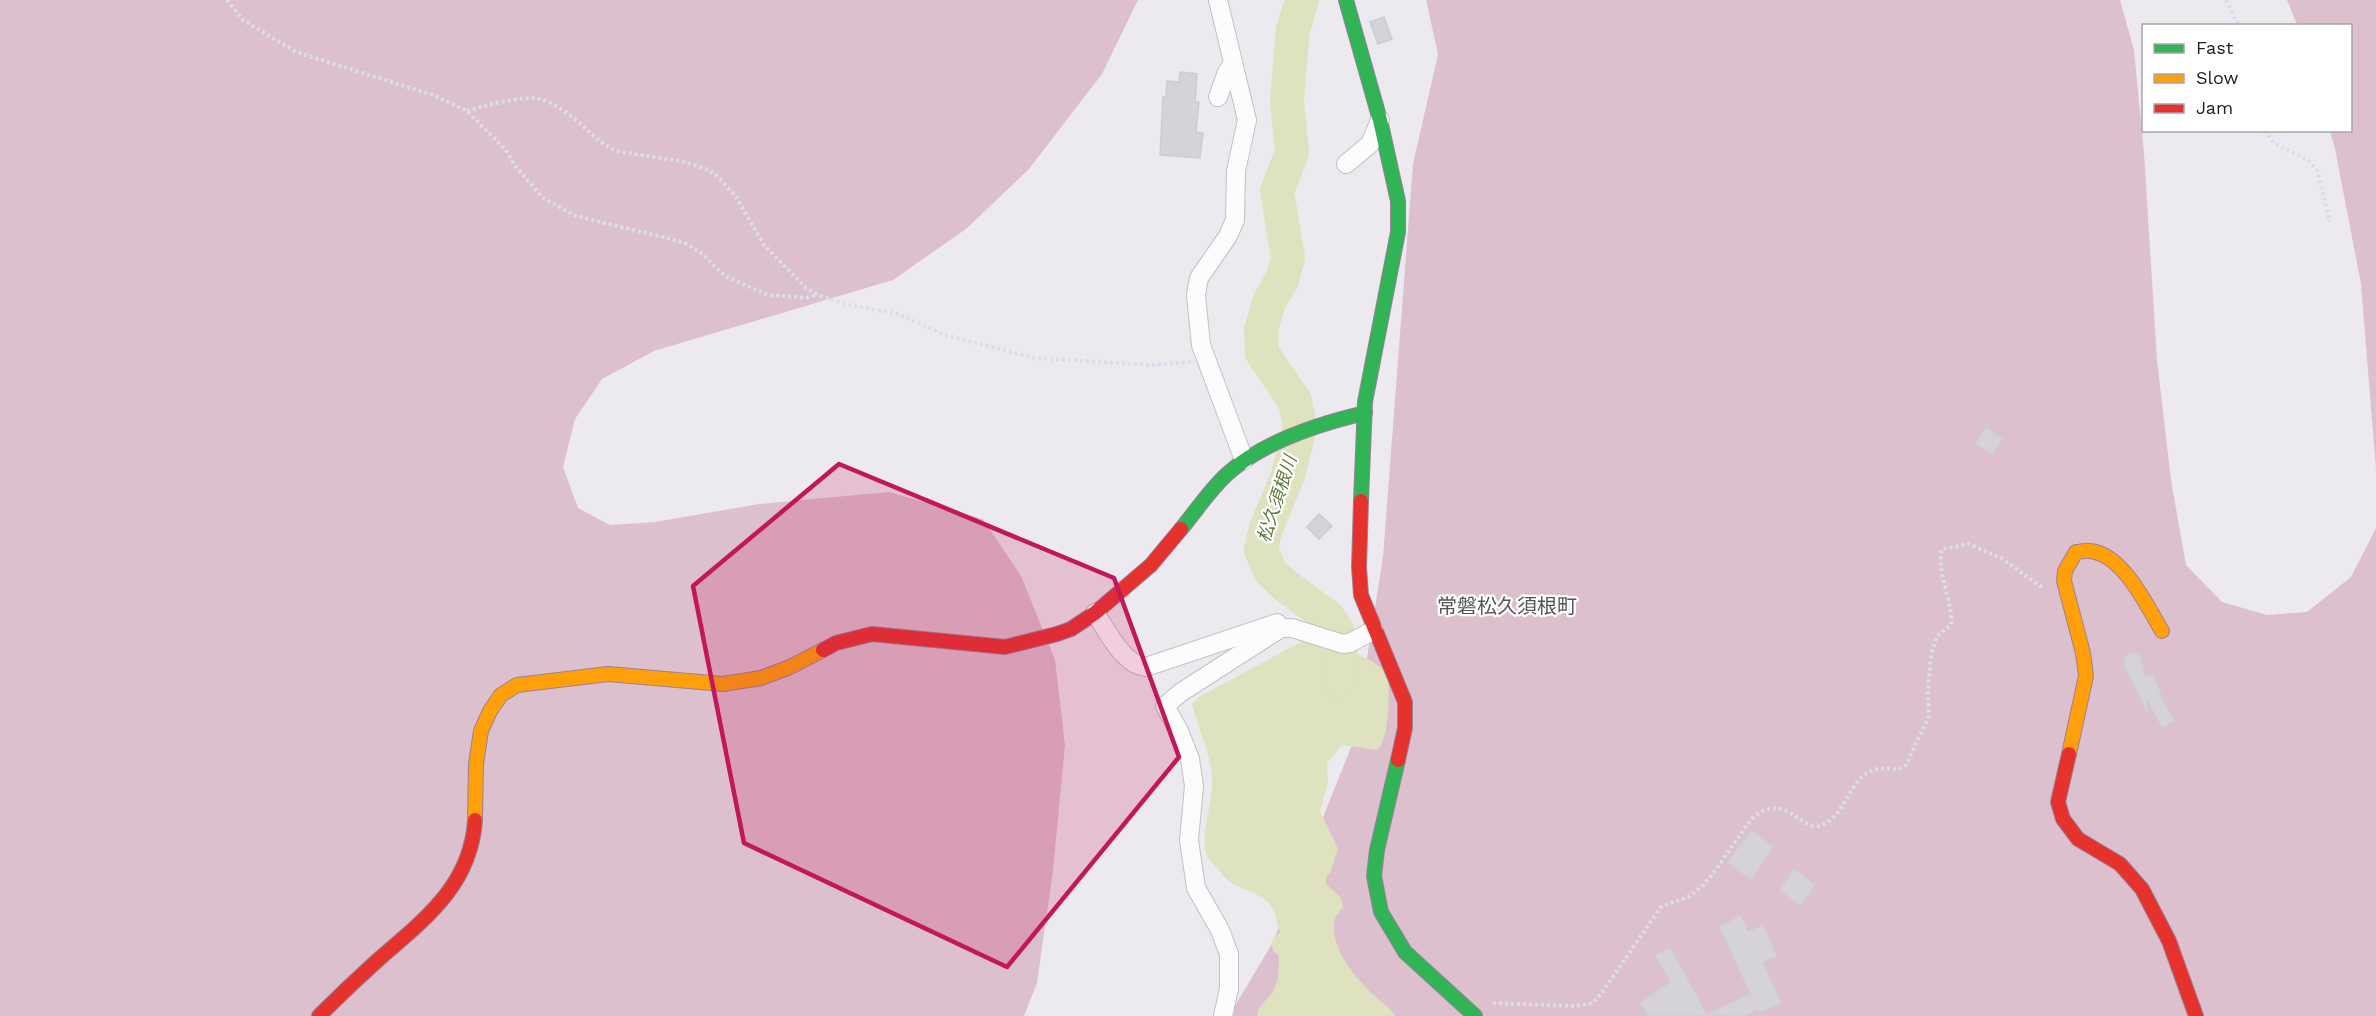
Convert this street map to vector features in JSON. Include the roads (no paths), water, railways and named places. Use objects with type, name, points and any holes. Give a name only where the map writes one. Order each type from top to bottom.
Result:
[{"type":"street","points":[[1218,0],[1247,120],[1236,171],[1233,228],[1199,278],[1196,295],[1201,345],[1244,460]]},
{"type":"street","points":[[1346,0],[1380,120],[1398,201],[1398,232],[1365,413],[1359,589],[1403,697],[1406,712],[1405,728],[1377,850],[1374,876],[1381,912],[1405,952],[1473,1014]]},
{"type":"street","points":[[1218,97],[1227,72],[1233,64]]},
{"type":"street","points":[[1346,164],[1370,144],[1380,120]]},
{"type":"street","points":[[319,1016],[351,984],[423,921],[443,901],[453,886],[468,858],[474,837],[476,764],[481,731],[490,711],[501,695],[517,685],[608,674],[705,683],[737,683],[761,678],[790,667],[836,643],[872,634],[1005,647],[1057,634],[1071,629],[1095,613],[1151,565],[1225,476],[1255,452],[1334,420],[1365,413]]},
{"type":"street","points":[[2162,631],[2119,566],[2102,552],[2085,549],[2076,552],[2065,571],[2069,603],[2083,653],[2086,676],[2080,709],[2061,780],[2058,802],[2066,826],[2080,843],[2115,861],[2129,872],[2144,890],[2158,915],[2196,1016]]},
{"type":"street","points":[[1095,613],[1122,651],[1137,665],[1146,667],[1278,622],[1286,627],[1343,644],[1350,643],[1374,630]]},
{"type":"street","points":[[1223,1016],[1230,977],[1229,954],[1220,930],[1196,888],[1189,840],[1194,786],[1190,759],[1179,731],[1165,706],[1180,693],[1286,627]]},
{"type":"waterway","name":"松久須根川","points":[[1302,0],[1293,30],[1287,100],[1292,153],[1277,191],[1288,258],[1282,280],[1269,302],[1261,330],[1262,353],[1295,401],[1300,428],[1288,475],[1265,531],[1261,550],[1271,572],[1328,617],[1337,630],[1341,650],[1339,680]]},
{"type":"district","name":"常磐松久須根町","points":[[1507,606]]}]
